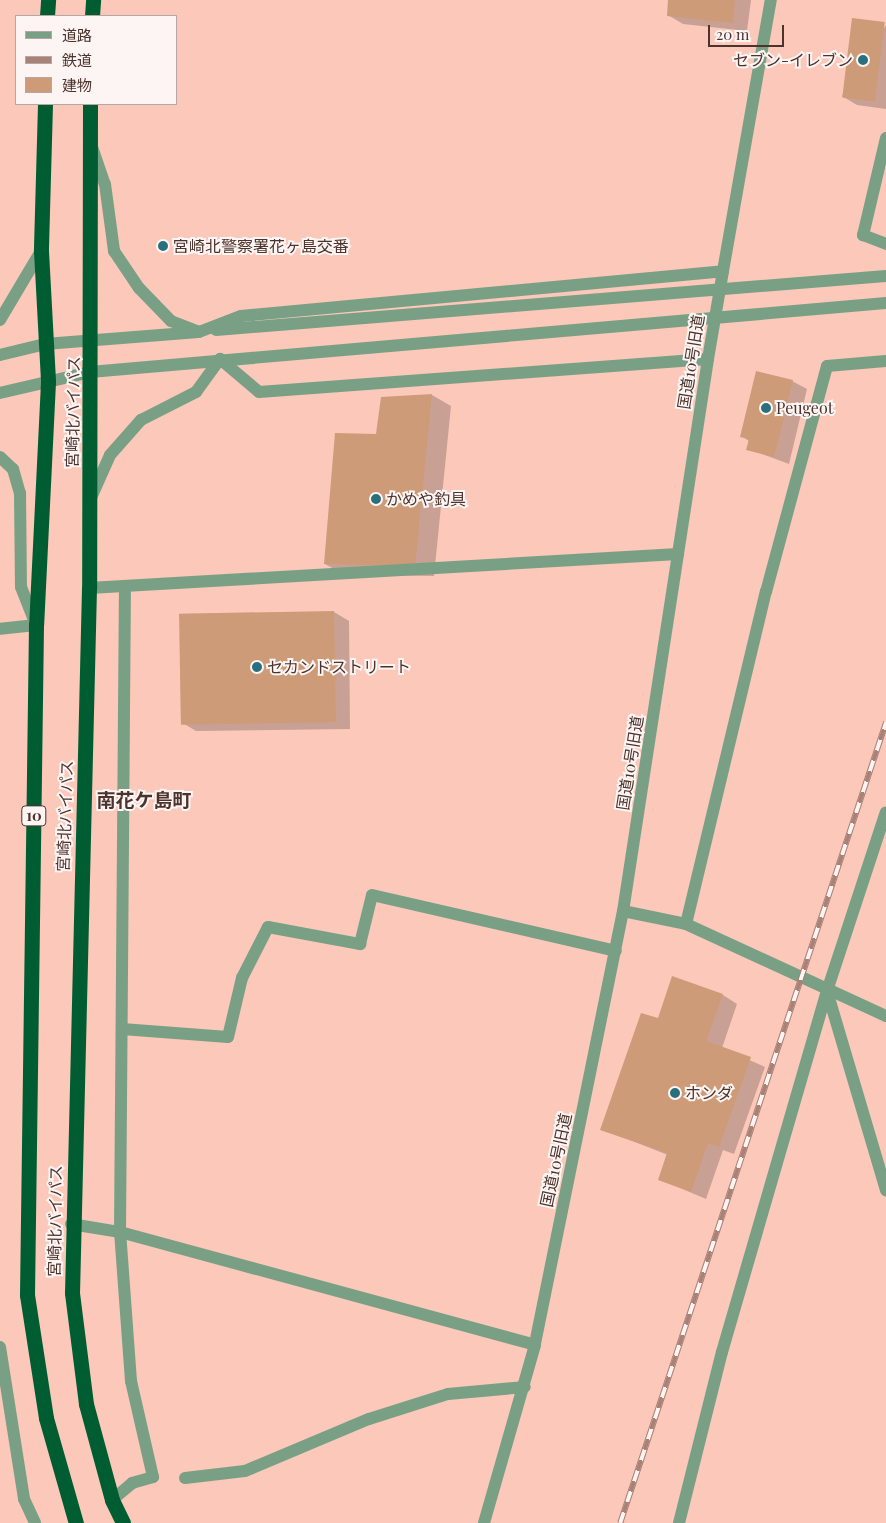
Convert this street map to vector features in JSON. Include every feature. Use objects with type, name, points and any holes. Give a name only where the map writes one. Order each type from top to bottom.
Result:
[{"type":"highway","points":[[48,0],[48,15]]},
{"type":"highway","points":[[92,15],[93,0]]},
{"type":"highway","name":"宮崎北バイパス","points":[[45,105],[41,252],[48,382],[36,626],[27,1295],[46,1418],[76,1523]]},
{"type":"highway","name":"宮崎北バイパス","points":[[90,105],[92,342],[90,372],[89,588],[71,1224],[72,1293],[86,1404],[112,1500],[123,1523]]},
{"type":"street","name":"国道10号旧道","points":[[484,1523],[525,1387],[535,1345],[624,910],[708,359],[771,0]]},
{"type":"street","points":[[89,138],[105,184],[114,251],[139,288],[171,321],[199,332],[241,316],[723,271]]},
{"type":"street","points":[[886,138],[863,235],[886,244]]},
{"type":"street","points":[[0,320],[41,252]]},
{"type":"street","points":[[0,355],[45,344],[92,342],[886,276]]},
{"type":"street","points":[[0,393],[90,372],[220,358],[886,303]]},
{"type":"street","points":[[220,358],[259,392],[708,359]]},
{"type":"street","points":[[90,500],[110,455],[141,420],[196,392],[220,358]]},
{"type":"street","points":[[686,924],[766,592],[827,366],[886,361]]},
{"type":"street","points":[[0,457],[13,469],[20,494],[21,587],[36,626],[0,629]]},
{"type":"street","points":[[89,588],[678,554]]},
{"type":"street","points":[[112,1500],[132,1483],[153,1477],[130,1381],[120,1232],[125,586]]},
{"type":"street","points":[[680,1523],[722,1352],[827,991],[886,812]]},
{"type":"street","points":[[122,1029],[228,1037],[242,978],[268,927],[360,944],[372,894],[616,952]]},
{"type":"street","points":[[624,910],[686,924],[827,991],[886,1016]]},
{"type":"street","points":[[827,991],[886,1190]]},
{"type":"street","points":[[71,1224],[120,1232],[535,1345]]},
{"type":"street","points":[[0,1347],[24,1499],[35,1523]]},
{"type":"street","points":[[185,1478],[244,1471],[369,1419],[448,1394],[525,1387]]},
{"type":"building","points":[[668,0],[735,0],[733,23],[667,16]]},
{"type":"building","name":"セブン-イレブン","points":[[852,18],[885,22],[875,101],[842,97]]},
{"type":"building","name":"Peugeot","points":[[756,371],[793,380],[774,457],[746,450],[749,439],[740,437]]},
{"type":"building","name":"かめや釣具","points":[[432,394],[415,566],[324,564],[335,433],[376,434],[381,397]]},
{"type":"building","name":"セカンドストリート","points":[[334,611],[336,722],[181,725],[179,614]]},
{"type":"building","name":"ホンダ","points":[[672,976],[723,994],[706,1041],[751,1057],[719,1147],[708,1143],[691,1192],[658,1180],[667,1153],[600,1130],[641,1013],[658,1018]]},
{"type":"railway","points":[[620,1523],[886,722]]},
{"type":"place","name":"セブン-イレブン","points":[[863,60]]},
{"type":"place","name":"宮崎北警察署花ヶ島交番","points":[[163,246]]},
{"type":"place","name":"Peugeot","points":[[766,408]]},
{"type":"place","name":"かめや釣具","points":[[376,499]]},
{"type":"place","name":"セカンドストリート","points":[[257,667]]},
{"type":"place","name":"ホンダ","points":[[675,1093]]},
{"type":"district","name":"南花ケ島町","points":[[144,800]]}]
